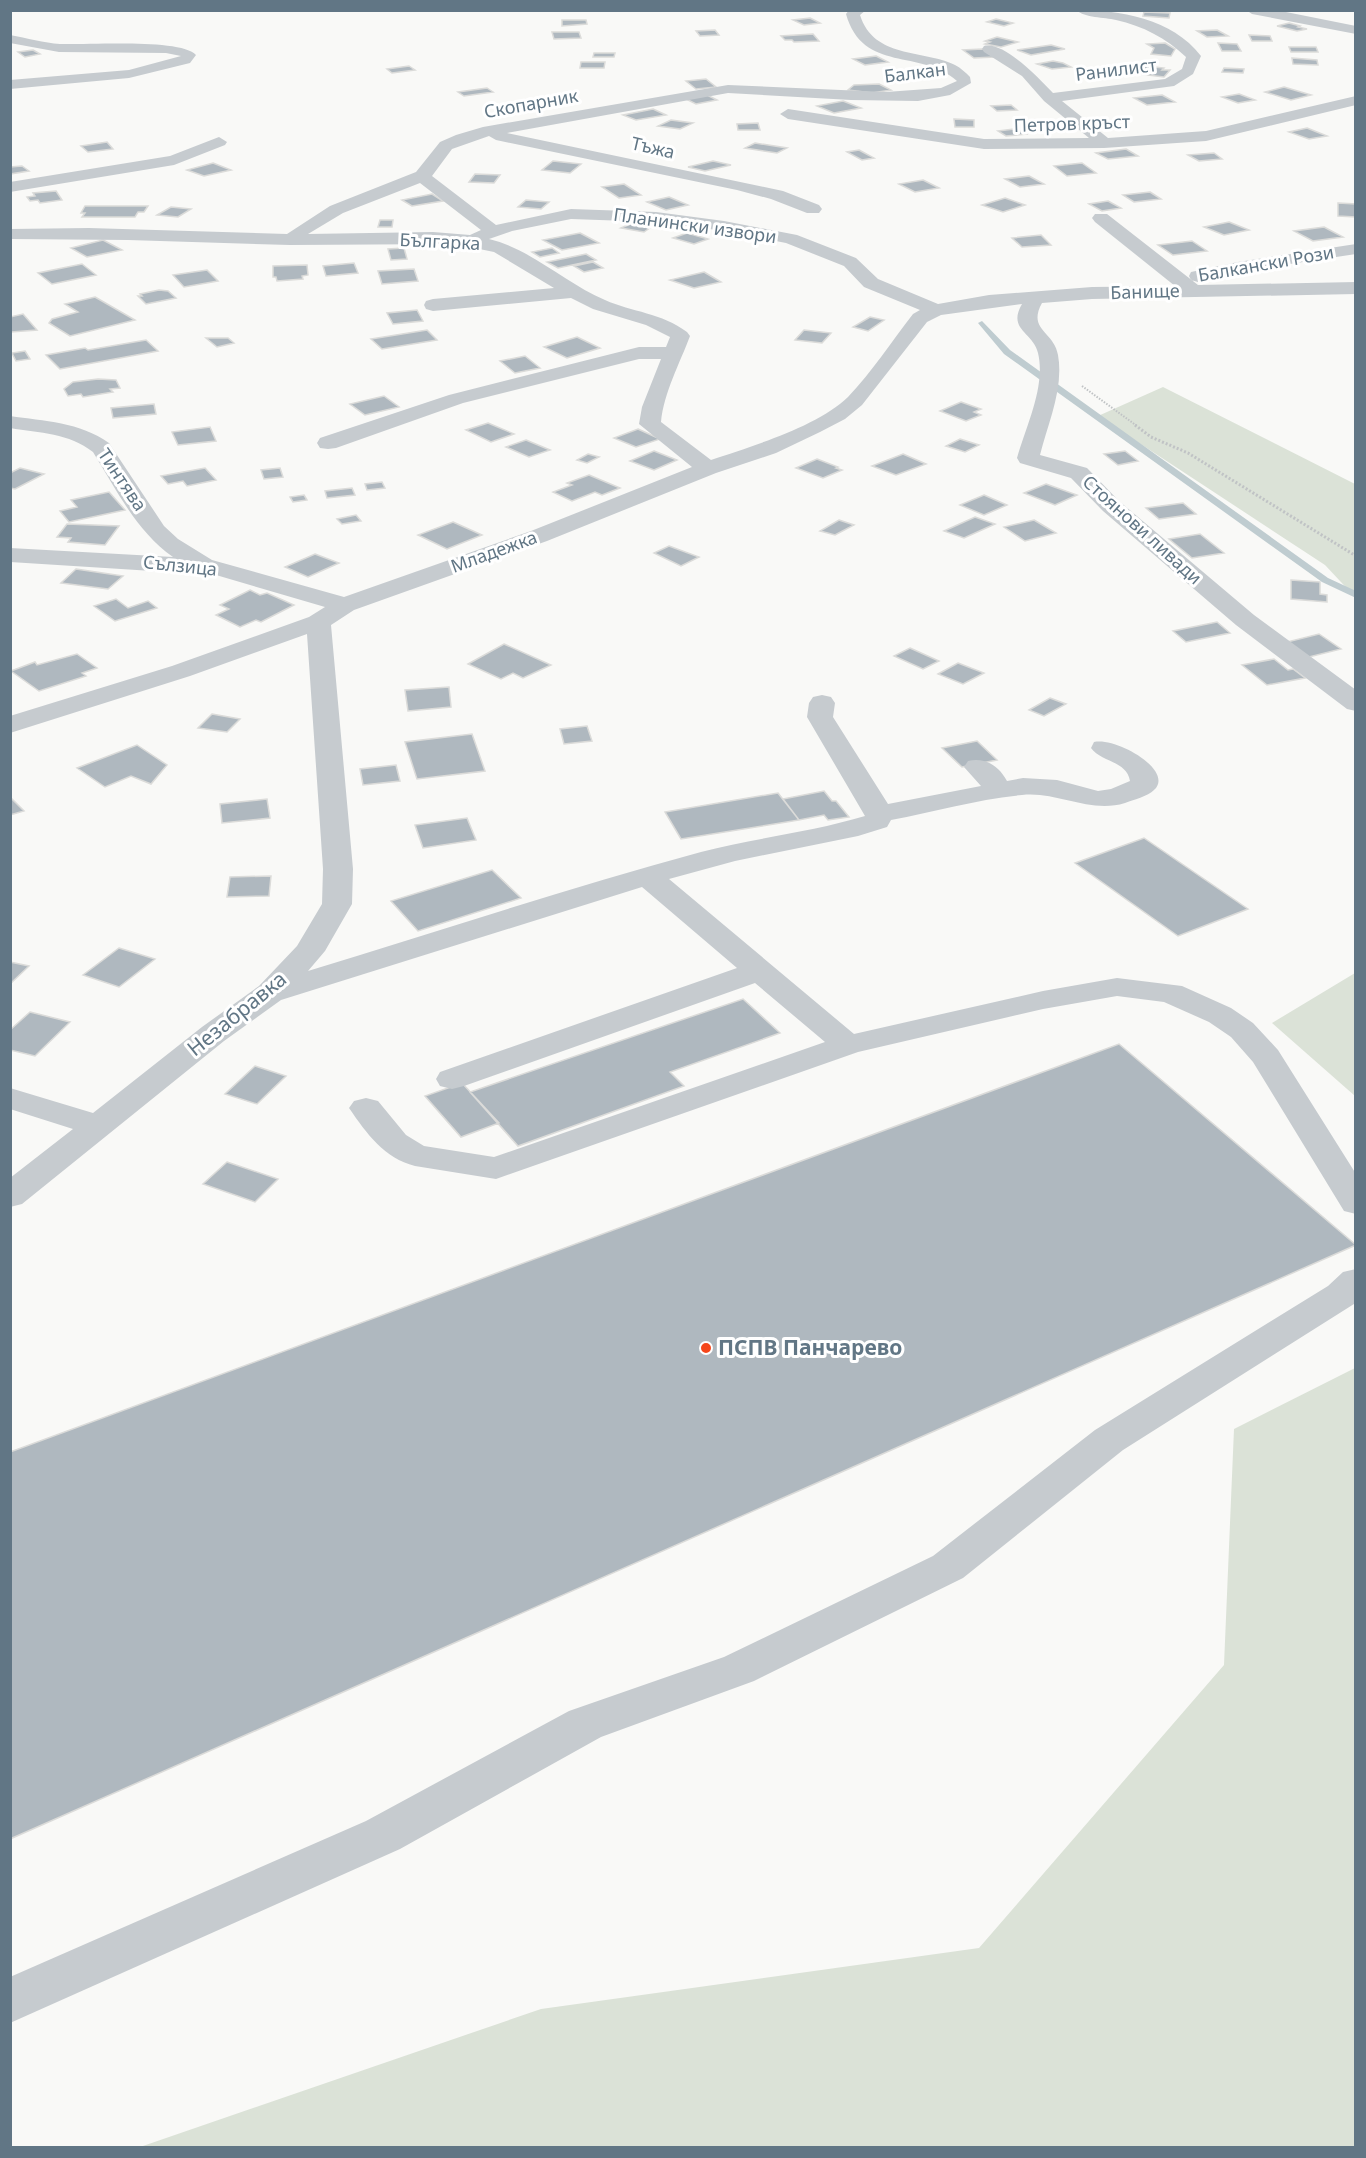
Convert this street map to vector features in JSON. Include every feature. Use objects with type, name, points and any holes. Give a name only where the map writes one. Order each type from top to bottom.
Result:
[{"type":"street","name":"Балкан","points":[[754,88],[890,97],[948,90],[964,83],[965,80],[952,68],[895,53],[864,40],[854,24],[853,14],[860,10]]},
{"type":"street","name":"Ранилист","points":[[1049,98],[1169,83],[1188,71],[1194,56],[1183,45],[1157,28],[1117,15],[1082,10]]},
{"type":"street","points":[[1252,10],[1353,33]]},
{"type":"street","points":[[10,39],[59,48],[166,49],[189,55],[185,60],[129,74],[10,85]]},
{"type":"street","points":[[989,49],[1027,73],[1049,98],[1104,142]]},
{"type":"street","name":"Скопарник","points":[[422,176],[430,170],[440,150],[456,141],[483,132],[728,89],[754,88]]},
{"type":"street","name":"Петров кръст","points":[[788,114],[984,144],[1104,142],[1175,140],[1206,136],[1240,130],[1356,100]]},
{"type":"street","name":"Тъжа","points":[[483,132],[730,184],[777,195],[813,209]]},
{"type":"street","points":[[10,187],[174,160],[219,142]]},
{"type":"street","points":[[290,240],[311,222],[344,205],[422,176],[494,232]]},
{"type":"street","points":[[712,196],[730,184]]},
{"type":"street","name":"Планински извори","points":[[475,240],[494,232],[571,214],[656,217],[724,226],[791,239],[850,262],[871,283],[936,310]]},
{"type":"street","points":[[1101,218],[1192,290]]},
{"type":"street","name":"Българка","points":[[10,234],[88,233],[290,240],[439,238],[475,240],[495,245],[574,292],[604,306],[672,329],[680,336],[675,353]]},
{"type":"street","name":"Балкански Рози","points":[[1192,290],[1189,278],[1238,267],[1356,249]]},
{"type":"street","name":"Банище","points":[[936,310],[989,301],[1035,298],[1192,290],[1356,288]]},
{"type":"street","points":[[434,305],[574,292]]},
{"type":"street","points":[[1035,298],[1027,310],[1028,325],[1048,351]]},
{"type":"street","name":"Младежка","points":[[10,725],[181,671],[318,622],[345,605],[538,536],[708,468],[768,448],[838,415],[855,400],[920,318],[936,310]]},
{"type":"street","name":"Стоянови ливади","points":[[1048,351],[1050,376],[1028,458],[1079,473],[1111,506],[1245,620],[1356,703]]},
{"type":"street","points":[[328,443],[456,399],[490,390],[639,353],[675,353],[652,407],[650,424],[708,468]]},
{"type":"street","name":"Тинтява","points":[[10,422],[63,430],[93,440],[101,448],[166,542],[195,561],[218,568]]},
{"type":"street","name":"Сълзица","points":[[10,555],[218,568],[345,605]]},
{"type":"street","name":"Незабравка","points":[[10,1196],[97,1125],[270,993],[310,951],[337,904],[338,869],[318,622]]},
{"type":"street","points":[[822,703],[820,717],[880,814]]},
{"type":"street","points":[[880,814],[1023,786],[1057,788],[1097,799],[1116,797],[1144,785],[1145,777],[1139,766],[1104,748]]},
{"type":"street","points":[[978,767],[993,779],[997,791]]},
{"type":"street","points":[[270,993],[647,876],[731,853],[848,830],[877,821],[880,814]]},
{"type":"street","points":[[647,876],[848,1045]]},
{"type":"street","points":[[452,1079],[758,971]]},
{"type":"street","points":[[366,1108],[394,1143],[415,1155],[496,1168],[848,1045],[1043,1000],[1117,987],[1171,993],[1220,1015],[1242,1030],[1266,1057],[1356,1203]]},
{"type":"street","points":[[10,1098],[97,1125]]},
{"type":"street","points":[[10,2001],[383,1834],[585,1724],[739,1669],[948,1567],[1109,1440],[1322,1307],[1356,1281]]},
{"type":"path","points":[[1048,351],[1086,391],[1151,437],[1188,453],[1356,556]]},
{"type":"shaded area","points":[[1163,387],[1355,484],[1355,597],[1325,565],[1098,416]]},
{"type":"shaded area","points":[[1355,973],[1355,1096],[1272,1023]]},
{"type":"shaded area","points":[[1355,1368],[1355,2147],[140,2147],[541,2009],[979,1948],[1224,1665],[1234,1429]]},
{"type":"building","points":[[1144,12],[1170,13],[1169,18],[1143,16]]},
{"type":"building","points":[[810,18],[820,23],[804,25],[793,20]]},
{"type":"building","points":[[996,19],[1013,23],[1004,26],[987,22]]},
{"type":"building","points":[[562,20],[586,20],[587,24],[562,26]]},
{"type":"building","points":[[1289,23],[1307,29],[1297,31],[1277,26]]},
{"type":"building","points":[[715,30],[719,35],[700,36],[696,31]]},
{"type":"building","points":[[1217,30],[1228,36],[1207,37],[1197,31]]},
{"type":"building","points":[[552,32],[579,32],[581,38],[554,39]]},
{"type":"building","points":[[813,34],[819,41],[794,42],[785,40],[781,36]]},
{"type":"building","points":[[1249,35],[1270,36],[1272,41],[1252,41]]},
{"type":"building","points":[[997,37],[1018,42],[1001,47],[985,44],[990,42],[985,41]]},
{"type":"building","points":[[1165,43],[1175,49],[1171,56],[1151,54],[1154,48],[1147,44]]},
{"type":"building","points":[[1218,43],[1237,44],[1241,51],[1222,51]]},
{"type":"building","points":[[1051,45],[1065,49],[1031,55],[1017,50]]},
{"type":"building","points":[[1289,47],[1316,47],[1318,52],[1291,52]]},
{"type":"building","points":[[983,49],[994,57],[974,58],[963,50]]},
{"type":"building","points":[[33,50],[40,54],[25,57],[18,52]]},
{"type":"building","points":[[594,53],[615,53],[614,57],[593,57]]},
{"type":"building","points":[[876,56],[888,62],[865,65],[853,59]]},
{"type":"building","points":[[1292,58],[1317,60],[1318,65],[1293,64]]},
{"type":"building","points":[[1053,61],[1071,67],[1052,69],[1037,64]]},
{"type":"building","points":[[581,62],[605,62],[604,68],[580,68]]},
{"type":"building","points":[[409,66],[415,70],[392,73],[387,69]]},
{"type":"building","points":[[1145,66],[1170,70],[1164,77],[1131,73],[1134,70],[1140,71]]},
{"type":"building","points":[[1224,68],[1244,69],[1243,73],[1222,72]]},
{"type":"building","points":[[706,79],[716,87],[696,89],[686,81]]},
{"type":"building","points":[[879,84],[891,90],[872,93],[848,90],[854,85]]},
{"type":"building","points":[[1284,87],[1311,95],[1291,100],[1265,92]]},
{"type":"building","points":[[487,88],[493,92],[464,96],[458,92]]},
{"type":"building","points":[[1239,94],[1255,100],[1238,103],[1222,97]]},
{"type":"building","points":[[707,95],[717,100],[696,104],[686,99]]},
{"type":"building","points":[[1162,95],[1175,102],[1147,105],[1134,98]]},
{"type":"building","points":[[843,101],[861,108],[834,113],[817,106]]},
{"type":"building","points":[[1011,105],[1017,110],[997,111],[991,106]]},
{"type":"building","points":[[653,109],[666,115],[636,120],[623,115]]},
{"type":"building","points":[[954,119],[974,120],[974,127],[955,127]]},
{"type":"building","points":[[671,120],[693,123],[680,129],[658,126]]},
{"type":"building","points":[[758,123],[760,130],[738,130],[737,124]]},
{"type":"building","points":[[1307,128],[1327,136],[1309,139],[1289,132]]},
{"type":"building","points":[[1014,129],[1028,134],[1006,136],[998,131]]},
{"type":"building","points":[[107,142],[113,149],[88,152],[81,146]]},
{"type":"building","points":[[755,143],[787,148],[777,153],[745,148]]},
{"type":"building","points":[[1126,149],[1138,156],[1108,159],[1096,153]]},
{"type":"building","points":[[859,150],[874,158],[862,160],[847,152]]},
{"type":"building","points":[[1214,153],[1222,159],[1199,161],[1188,155]]},
{"type":"building","points":[[553,161],[581,164],[570,173],[542,170]]},
{"type":"building","points":[[713,161],[731,165],[705,171],[688,167]]},
{"type":"building","points":[[213,163],[231,170],[204,176],[187,170]]},
{"type":"building","points":[[1082,163],[1096,173],[1067,176],[1054,166]]},
{"type":"building","points":[[22,166],[29,171],[10,174],[10,167]]},
{"type":"building","points":[[475,174],[500,175],[494,183],[469,182]]},
{"type":"building","points":[[1029,176],[1044,184],[1020,187],[1005,179]]},
{"type":"building","points":[[923,180],[939,188],[915,192],[899,184]]},
{"type":"building","points":[[624,184],[641,195],[619,198],[602,187]]},
{"type":"building","points":[[56,191],[62,200],[40,203],[38,200],[30,201],[27,197],[35,196],[33,193]]},
{"type":"building","points":[[1150,192],[1161,199],[1134,202],[1123,195]]},
{"type":"building","points":[[432,194],[443,201],[412,206],[402,200]]},
{"type":"building","points":[[669,197],[688,205],[666,210],[647,202]]},
{"type":"building","points":[[1005,198],[1025,205],[1003,212],[982,205]]},
{"type":"building","points":[[526,200],[549,202],[541,209],[518,207]]},
{"type":"building","points":[[1108,201],[1121,208],[1102,211],[1089,204]]},
{"type":"building","points":[[1338,203],[1356,204],[1356,217],[1338,216]]},
{"type":"building","points":[[85,206],[148,206],[144,212],[138,212],[135,217],[82,217],[85,213],[81,213]]},
{"type":"building","points":[[171,207],[191,209],[178,217],[157,215]]},
{"type":"building","points":[[380,220],[393,220],[392,227],[378,227]]},
{"type":"building","points":[[640,220],[657,223],[644,232],[621,228]]},
{"type":"building","points":[[1229,222],[1249,230],[1224,235],[1204,227]]},
{"type":"building","points":[[1324,227],[1343,237],[1313,241],[1294,231]]},
{"type":"building","points":[[580,233],[599,243],[562,250],[543,240]]},
{"type":"building","points":[[687,233],[708,239],[694,244],[673,238]]},
{"type":"building","points":[[1041,235],[1051,245],[1022,247],[1012,238]]},
{"type":"building","points":[[103,240],[122,250],[87,257],[71,248]]},
{"type":"building","points":[[1192,241],[1207,251],[1173,255],[1158,245]]},
{"type":"building","points":[[404,248],[407,259],[391,260],[388,249]]},
{"type":"building","points":[[552,248],[559,253],[540,257],[532,252]]},
{"type":"building","points":[[586,254],[596,260],[558,268],[547,262]]},
{"type":"building","points":[[593,262],[603,268],[584,272],[574,266]]},
{"type":"building","points":[[354,263],[358,273],[326,276],[323,266]]},
{"type":"building","points":[[82,264],[96,275],[52,284],[38,273]]},
{"type":"building","points":[[307,265],[308,275],[302,276],[303,279],[277,281],[276,277],[273,277],[273,266]]},
{"type":"building","points":[[414,269],[418,281],[382,284],[378,271]]},
{"type":"building","points":[[207,270],[218,281],[184,287],[173,275]]},
{"type":"building","points":[[704,272],[721,282],[694,288],[670,280]]},
{"type":"building","points":[[159,290],[168,291],[176,298],[146,304],[138,296],[142,296],[140,294]]},
{"type":"building","points":[[95,297],[135,320],[70,336],[49,323],[52,319],[78,312],[65,304]]},
{"type":"building","points":[[417,310],[423,321],[393,324],[387,313]]},
{"type":"building","points":[[23,314],[37,330],[11,332],[10,317]]},
{"type":"building","points":[[870,317],[884,320],[868,331],[853,327]]},
{"type":"building","points":[[427,330],[437,340],[382,349],[371,339]]},
{"type":"building","points":[[804,330],[831,333],[822,343],[795,340]]},
{"type":"building","points":[[577,337],[600,348],[567,358],[544,347]]},
{"type":"building","points":[[206,338],[228,338],[234,343],[217,347]]},
{"type":"building","points":[[146,340],[158,351],[60,369],[46,355],[85,348],[88,350]]},
{"type":"building","points":[[25,351],[30,359],[16,361],[12,353]]},
{"type":"building","points":[[525,356],[540,368],[515,373],[500,361]]},
{"type":"building","points":[[98,379],[116,380],[120,388],[110,389],[113,392],[83,397],[81,394],[68,396],[64,389],[73,382]]},
{"type":"building","points":[[384,396],[399,407],[365,415],[350,404]]},
{"type":"building","points":[[961,402],[981,409],[974,412],[981,415],[966,421],[940,411]]},
{"type":"building","points":[[154,404],[156,414],[113,418],[111,408]]},
{"type":"building","points":[[488,423],[514,434],[491,442],[466,430]]},
{"type":"building","points":[[210,427],[216,441],[178,445],[172,432]]},
{"type":"building","points":[[638,429],[660,439],[636,447],[614,438]]},
{"type":"building","points":[[960,439],[979,445],[965,452],[946,446]]},
{"type":"building","points":[[526,440],[550,450],[529,457],[506,447]]},
{"type":"building","points":[[654,451],[677,460],[654,470],[630,461]]},
{"type":"building","points":[[1125,451],[1138,461],[1118,465],[1104,454]]},
{"type":"building","points":[[588,454],[599,457],[587,463],[577,460]]},
{"type":"building","points":[[903,454],[926,464],[896,475],[872,466]]},
{"type":"building","points":[[817,459],[842,470],[823,478],[796,468]]},
{"type":"building","points":[[20,468],[44,474],[15,489],[10,488],[10,473]]},
{"type":"building","points":[[205,468],[216,480],[187,486],[183,481],[168,484],[161,476]]},
{"type":"building","points":[[280,468],[283,477],[264,479],[261,470]]},
{"type":"building","points":[[589,475],[620,488],[602,495],[595,492],[572,501],[553,492],[572,485],[567,483]]},
{"type":"building","points":[[382,482],[385,488],[367,490],[365,484]]},
{"type":"building","points":[[1046,484],[1077,495],[1055,505],[1024,493]]},
{"type":"building","points":[[352,488],[355,495],[327,498],[325,491]]},
{"type":"building","points":[[109,492],[125,510],[69,522],[60,511],[77,507],[71,500]]},
{"type":"building","points":[[304,495],[307,500],[293,502],[290,497]]},
{"type":"building","points":[[984,495],[1007,505],[984,515],[960,505]]},
{"type":"building","points":[[1183,503],[1196,514],[1159,519],[1146,508]]},
{"type":"building","points":[[356,515],[361,521],[342,524],[337,519]]},
{"type":"building","points":[[975,517],[995,524],[964,538],[944,531]]},
{"type":"building","points":[[839,520],[854,525],[835,535],[820,531]]},
{"type":"building","points":[[1034,520],[1056,533],[1025,541],[1004,527]]},
{"type":"building","points":[[453,522],[482,535],[447,549],[418,535]]},
{"type":"building","points":[[67,524],[119,526],[105,545],[68,542],[71,538],[57,537]]},
{"type":"building","points":[[1200,534],[1224,553],[1192,558],[1169,539]]},
{"type":"building","points":[[669,546],[699,557],[681,566],[654,553]]},
{"type":"building","points":[[315,554],[339,563],[308,577],[285,567]]},
{"type":"building","points":[[76,569],[123,576],[108,589],[61,583]]},
{"type":"building","points":[[1291,580],[1320,582],[1320,594],[1327,595],[1327,602],[1291,599]]},
{"type":"building","points":[[250,590],[260,595],[267,593],[294,605],[261,622],[256,620],[240,627],[216,615],[229,609],[220,605]]},
{"type":"building","points":[[116,599],[128,608],[148,601],[157,608],[115,621],[94,606]]},
{"type":"building","points":[[1217,622],[1230,633],[1186,642],[1173,631]]},
{"type":"building","points":[[1319,634],[1341,649],[1305,658],[1283,643]]},
{"type":"building","points":[[504,644],[551,665],[523,678],[513,673],[501,679],[468,664]]},
{"type":"building","points":[[910,648],[939,661],[923,669],[894,656]]},
{"type":"building","points":[[77,654],[97,668],[82,673],[86,676],[39,691],[11,671],[35,662],[37,665]]},
{"type":"building","points":[[1274,659],[1288,670],[1293,669],[1305,678],[1267,685],[1242,665]]},
{"type":"building","points":[[958,663],[984,673],[963,684],[938,674]]},
{"type":"building","points":[[449,687],[451,707],[408,711],[405,690]]},
{"type":"building","points":[[1050,698],[1066,704],[1044,716],[1029,710]]},
{"type":"building","points":[[212,714],[240,719],[227,732],[198,728]]},
{"type":"building","points":[[587,726],[592,741],[564,744],[560,729]]},
{"type":"building","points":[[472,734],[485,771],[417,779],[405,742]]},
{"type":"building","points":[[977,741],[997,760],[962,767],[942,748]]},
{"type":"building","points":[[137,745],[167,765],[151,784],[131,776],[105,787],[77,768]]},
{"type":"building","points":[[396,765],[400,781],[363,785],[360,769]]},
{"type":"building","points":[[824,791],[849,817],[828,820],[824,815],[799,820],[783,799]]},
{"type":"building","points":[[778,793],[799,820],[681,839],[665,812]]},
{"type":"building","points":[[10,797],[24,811],[10,815]]},
{"type":"building","points":[[267,799],[270,818],[222,823],[220,804]]},
{"type":"building","points":[[467,818],[476,840],[423,848],[415,825]]},
{"type":"building","points":[[1144,838],[1248,909],[1178,936],[1075,863]]},
{"type":"building","points":[[492,870],[521,898],[418,931],[391,901]]},
{"type":"building","points":[[271,876],[269,896],[227,897],[230,877]]},
{"type":"building","points":[[119,948],[155,959],[119,987],[83,975]]},
{"type":"building","points":[[10,962],[29,966],[10,984]]},
{"type":"building","points":[[743,999],[780,1033],[670,1072],[684,1086],[518,1146],[470,1092]]},
{"type":"building","points":[[30,1012],[70,1022],[35,1056],[10,1050],[10,1030]]},
{"type":"building","name":"ПСПВ Панчарево","points":[[1119,1044],[1356,1245],[10,1839],[10,1452]]},
{"type":"building","points":[[255,1066],[286,1076],[257,1104],[225,1094]]},
{"type":"building","points":[[462,1083],[499,1123],[461,1137],[425,1096]]},
{"type":"building","points":[[227,1162],[278,1179],[255,1202],[203,1184]]},
{"type":"waterway","points":[[982,323],[1007,352],[1325,580],[1356,595]]},
{"type":"place","name":"ПСПВ Панчарево","points":[[706,1348]]}]
